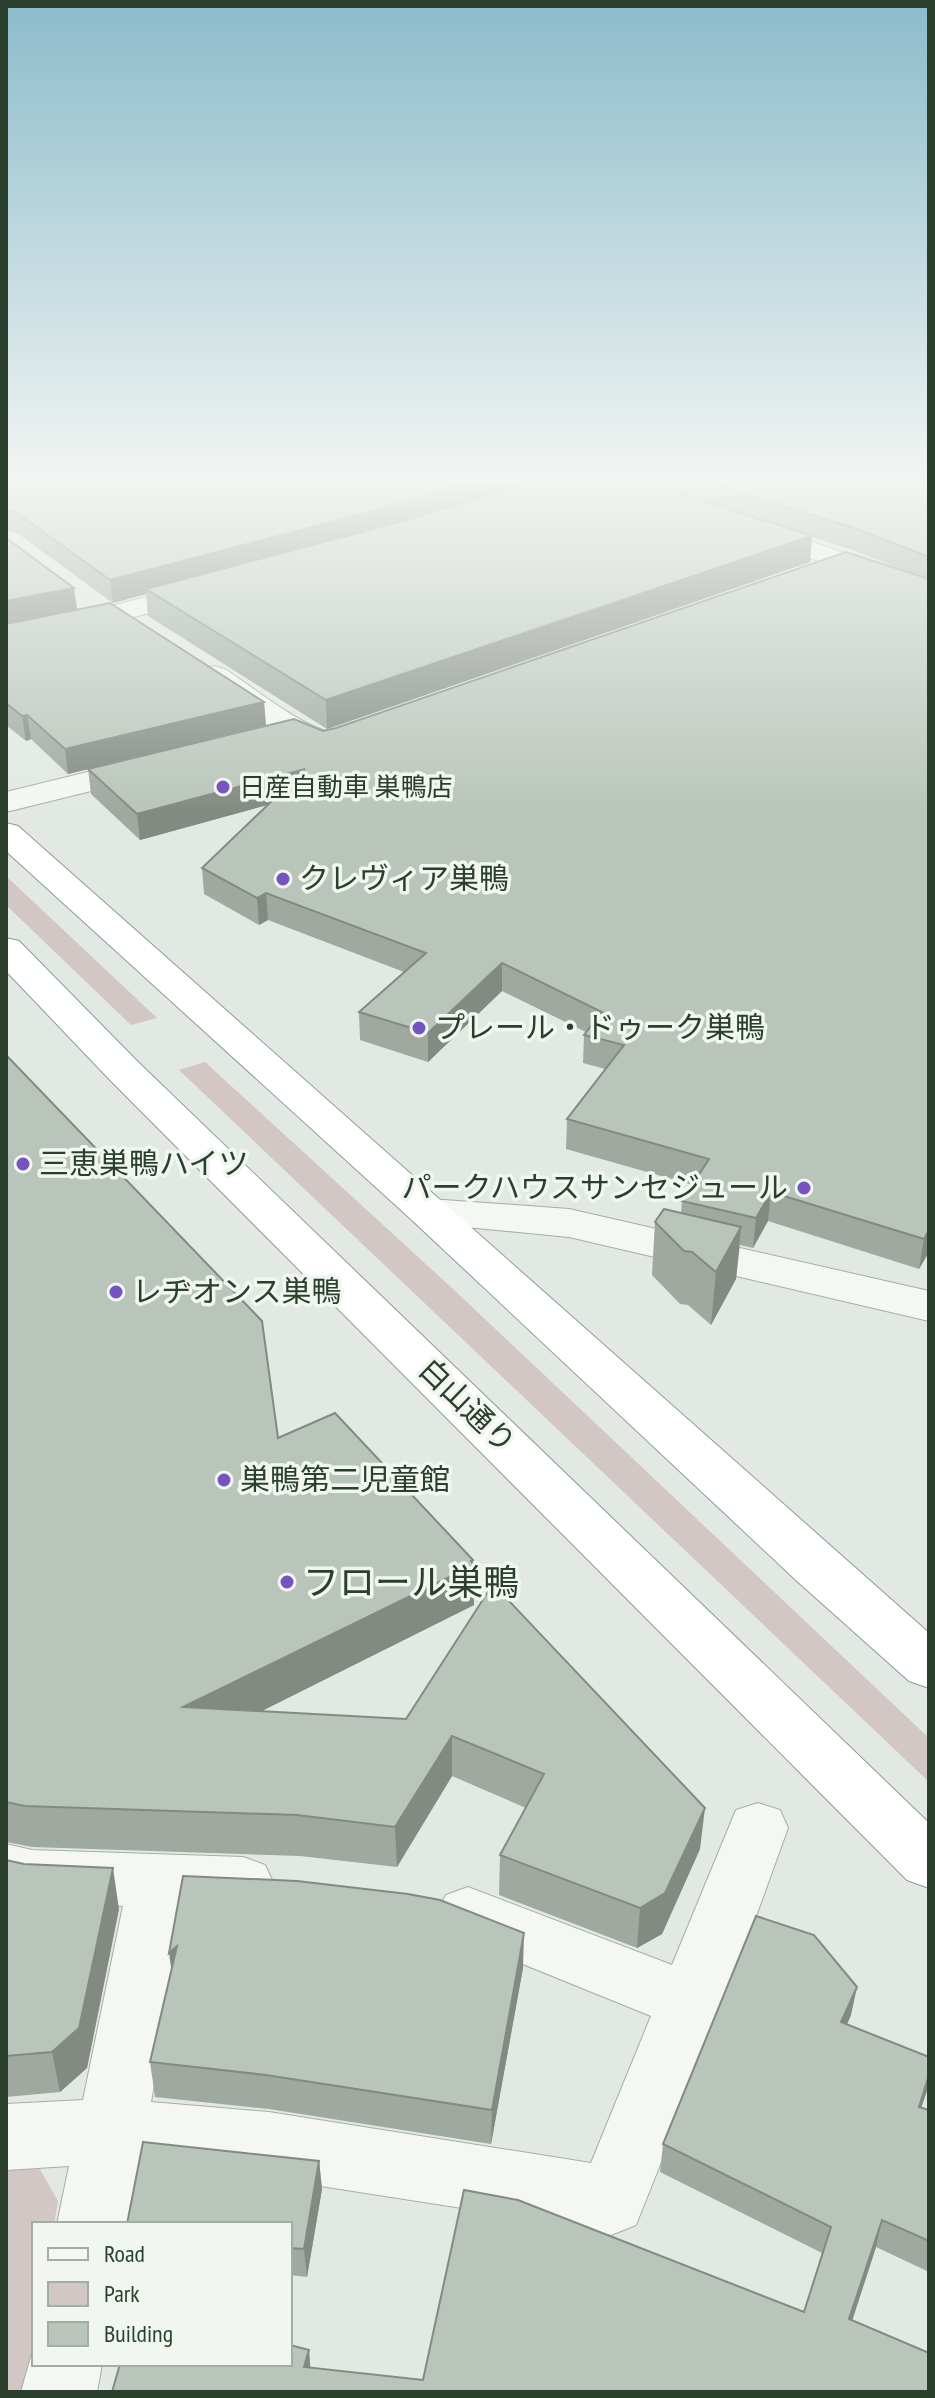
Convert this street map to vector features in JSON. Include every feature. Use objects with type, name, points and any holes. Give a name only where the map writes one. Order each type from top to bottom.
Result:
[{"type":"highway","points":[[6,833],[430,1212],[817,1568],[929,1666]]},
{"type":"highway","name":"白山通り","points":[[6,949],[134,1082],[929,1862]]},
{"type":"street","points":[[6,637],[113,614],[206,589]]},
{"type":"street","points":[[82,597],[144,630]]},
{"type":"street","points":[[195,663],[299,731],[325,743],[370,728]]},
{"type":"street","points":[[254,742],[299,731]]},
{"type":"street","points":[[6,802],[178,760]]},
{"type":"street","points":[[430,1212],[569,1223],[929,1306]]},
{"type":"street","points":[[6,2137],[112,2131],[269,2145],[539,2186],[611,2201],[758,1828]]},
{"type":"street","points":[[6,1870],[32,1876],[300,1886]]},
{"type":"street","points":[[93,2222],[159,1881]]},
{"type":"street","points":[[422,1900],[438,1902],[692,2002]]},
{"type":"street","points":[[59,2392],[64,2366]]},
{"type":"green space","points":[[6,876],[157,1018],[131,1025],[6,905]]},
{"type":"green space","points":[[205,1062],[452,1288],[929,1738],[929,1782],[179,1070]]},
{"type":"green space","points":[[33,2157],[58,2201],[54,2222],[32,2222],[32,2350],[25,2392],[6,2392],[6,2159]]},
{"type":"building","points":[[6,589],[69,589],[6,601]]},
{"type":"building","points":[[146,589],[655,589],[326,700]]},
{"type":"building","points":[[739,589],[929,589],[929,1230],[924,1239],[771,1192],[756,1218],[682,1201],[709,1159],[567,1119],[624,1045],[584,1035],[602,1012],[502,963],[428,1033],[359,1012],[426,953],[266,893],[257,898],[202,868],[305,769],[137,814],[88,769],[294,719],[323,731]]},
{"type":"building","points":[[110,603],[264,702],[65,749],[27,715],[22,716],[6,703],[6,624]]},
{"type":"building","points":[[6,1055],[262,1321],[278,1438],[335,1413],[473,1560],[474,1565],[183,1707],[406,1719],[493,1584],[705,1808],[665,1893],[640,1908],[500,1855],[544,1774],[452,1736],[395,1827],[297,1815],[25,1806],[6,1802]]},
{"type":"building","points":[[664,1209],[741,1227],[716,1272],[692,1252],[684,1251],[655,1222]]},
{"type":"building","points":[[6,1860],[24,1864],[113,1868],[79,2028],[52,2052],[6,2056]]},
{"type":"building","points":[[183,1876],[297,1881],[408,1894],[440,1900],[524,1933],[492,2110],[266,2075],[150,2062],[177,1946],[169,1953]]},
{"type":"building","points":[[756,1916],[814,1935],[857,1987],[841,2022],[929,2057],[929,2075],[919,2107],[929,2110],[929,2241],[882,2220],[849,2319],[929,2353],[929,2392],[112,2392],[119,2366],[292,2366],[292,2346],[309,2350],[304,2367],[423,2380],[464,2190],[518,2200],[804,2312],[831,2227],[663,2144]]},
{"type":"building","points":[[143,2142],[319,2161],[304,2249],[292,2248],[292,2222],[127,2222]]},
{"type":"place","name":"日産自動車 巣鴨店","points":[[223,787]]},
{"type":"place","name":"クレヴィア巣鴨","points":[[283,879]]},
{"type":"place","name":"プレール・ドゥーク巣鴨","points":[[419,1028]]},
{"type":"place","name":"三恵巣鴨ハイツ","points":[[23,1164]]},
{"type":"place","name":"パークハウスサンセジュール","points":[[804,1188]]},
{"type":"place","name":"レヂオンス巣鴨","points":[[116,1292]]},
{"type":"place","name":"巣鴨第二児童館","points":[[224,1480]]},
{"type":"place","name":"フロール巣鴨","points":[[287,1582]]}]
